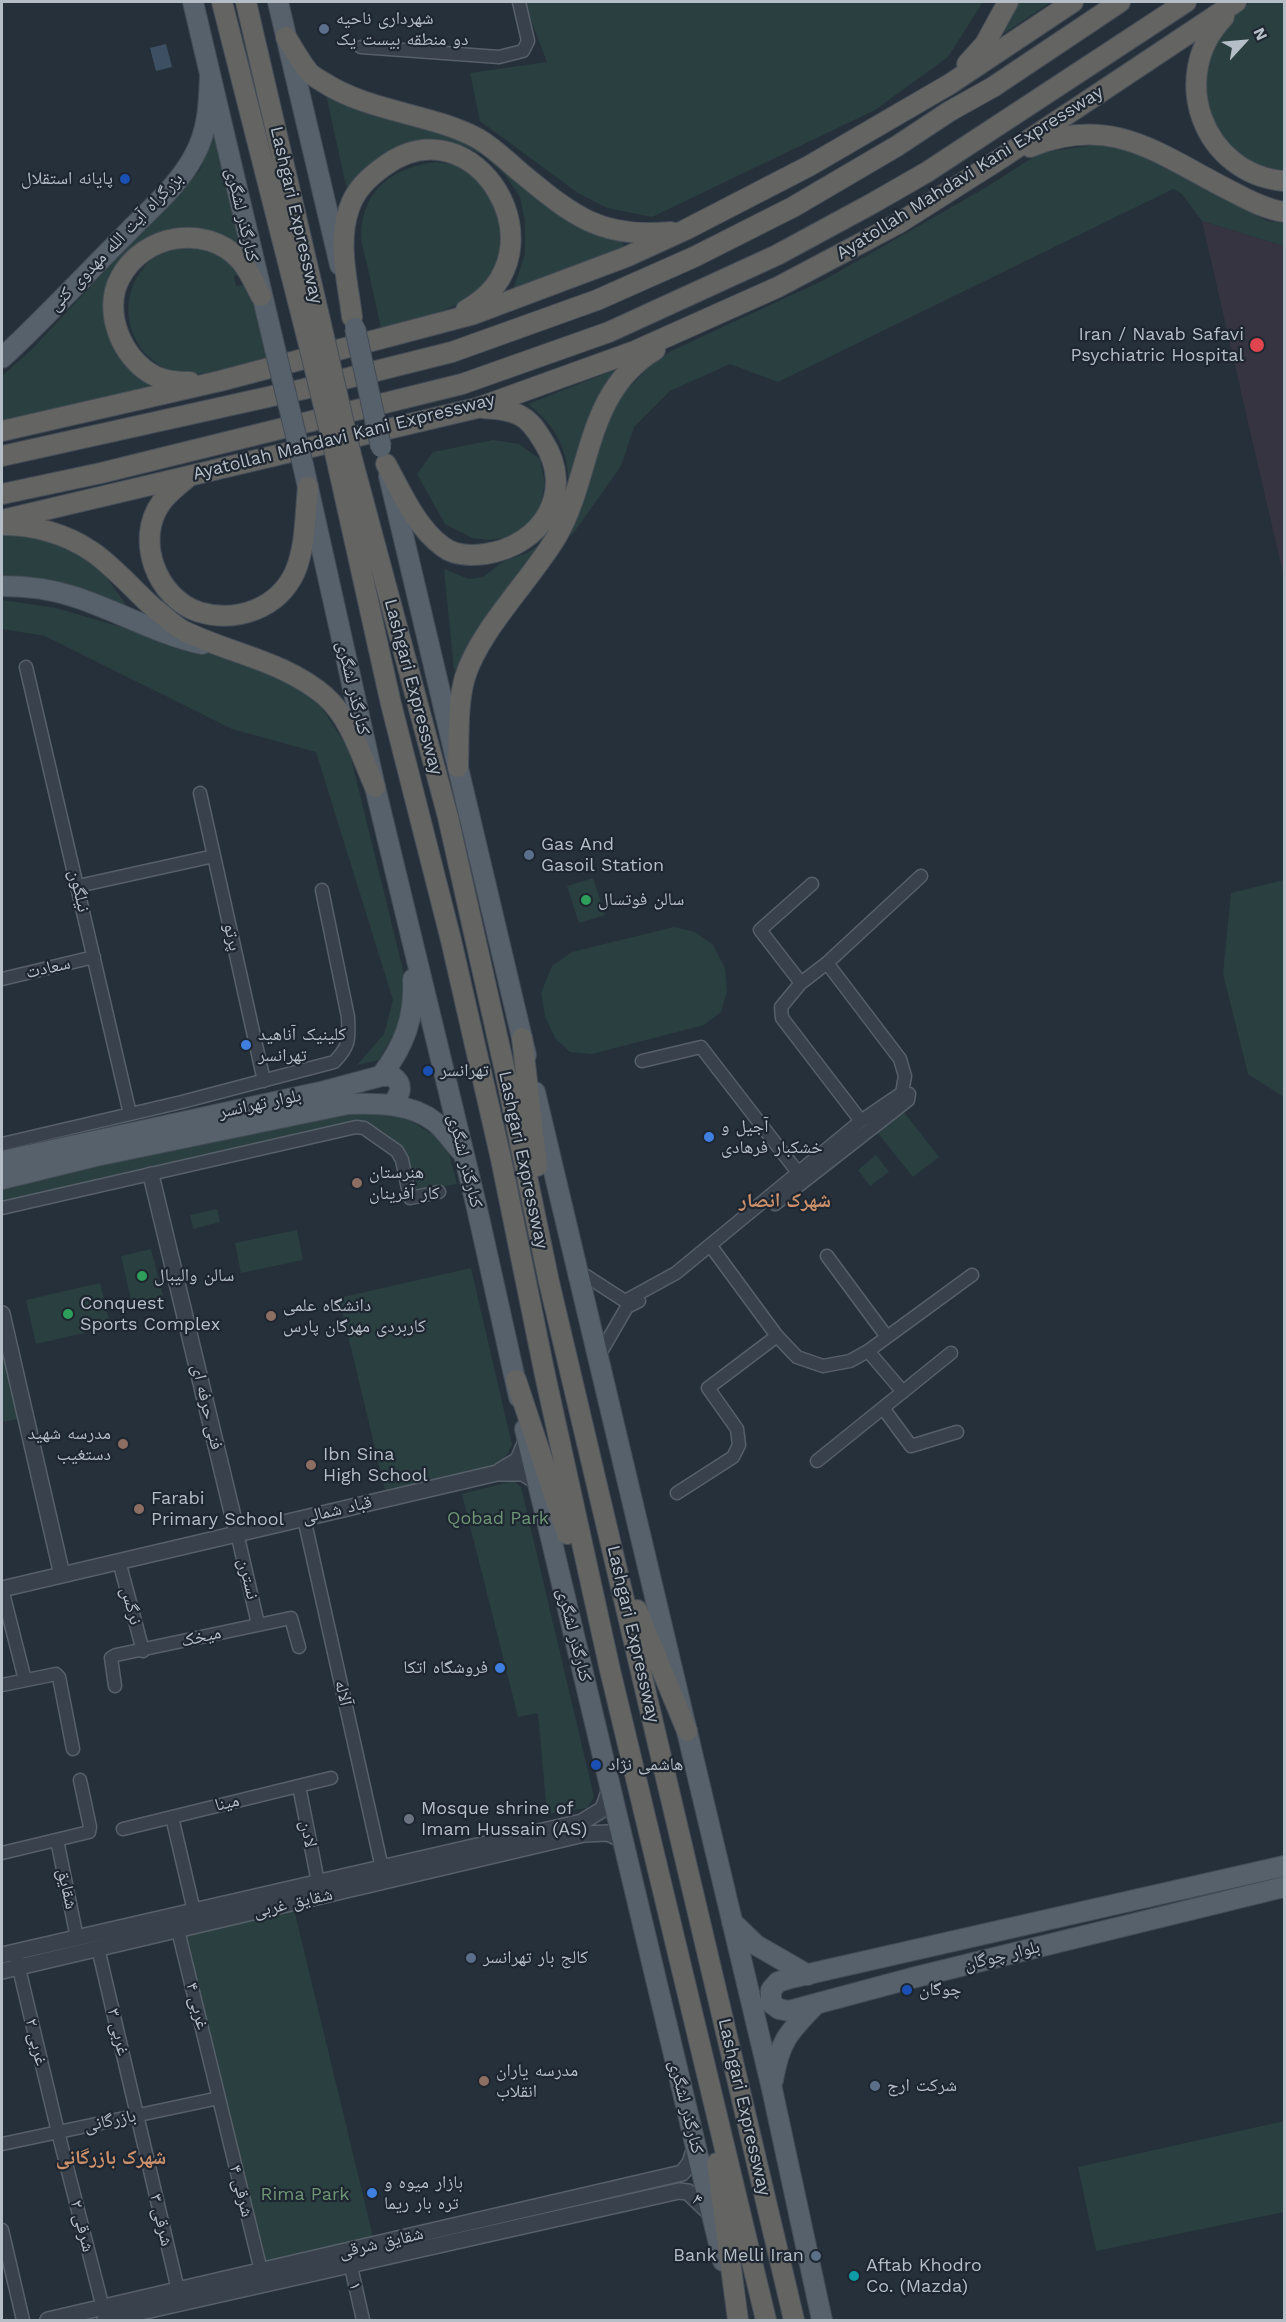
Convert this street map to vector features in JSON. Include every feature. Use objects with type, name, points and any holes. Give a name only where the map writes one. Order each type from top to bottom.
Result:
[{"type":"highway","name":"Lashgari Expressway","points":[[222,2],[316,339]]},
{"type":"highway","name":"Lashgari Expressway","points":[[246,2],[316,339],[344,456],[448,817],[549,1282],[794,2320]]},
{"type":"highway","points":[[950,84],[985,44],[1008,2]]},
{"type":"highway","points":[[2,431],[220,381],[474,314],[626,257],[793,175],[950,84],[1073,2]]},
{"type":"highway","points":[[950,111],[1074,12],[1083,2]]},
{"type":"highway","points":[[2,456],[452,352],[597,300],[694,257],[793,207],[993,87],[1120,2]]},
{"type":"highway","name":"Ayatollah Mahdavi Kani Expressway","points":[[2,494],[123,467],[462,384],[520,366],[609,332],[777,255],[927,172],[1186,2]]},
{"type":"highway","points":[[1237,2],[1211,31],[1202,47],[1195,81],[1198,105],[1209,132],[1225,154],[1244,169],[1257,175],[1284,181]]},
{"type":"highway","name":"Ayatollah Mahdavi Kani Expressway","points":[[2,520],[477,408],[635,351],[698,324],[836,258],[899,223],[1237,2]]},
{"type":"highway","points":[[286,37],[309,72],[332,87],[351,97],[458,130],[478,139],[555,201],[591,223],[610,230],[630,233],[685,230]]},
{"type":"highway","points":[[1039,99],[1080,90],[1167,48]]},
{"type":"highway","points":[[1000,159],[1041,142],[1067,136],[1091,134],[1117,137],[1153,148],[1256,204],[1284,212]]},
{"type":"highway","points":[[353,323],[344,245],[348,209],[356,192],[368,178],[393,160],[409,152],[435,150],[463,158],[491,180],[501,194],[509,216],[511,234],[507,263],[496,286],[471,308],[447,321]]},
{"type":"highway","points":[[619,289],[736,217],[793,175]]},
{"type":"highway","points":[[220,381],[170,381],[156,377],[134,360],[120,338],[115,320],[114,299],[119,279],[131,262],[147,248],[161,241],[179,238],[195,239],[216,243],[240,261],[261,296]]},
{"type":"highway","points":[[458,767],[460,710],[465,677],[482,642],[559,532],[597,422],[610,395],[630,370],[650,353],[698,324]]},
{"type":"highway","points":[[520,366],[547,367],[635,351]]},
{"type":"highway","points":[[384,456],[411,509],[443,548],[467,556],[499,552],[524,541],[541,524],[553,504],[556,492],[553,458],[530,423],[518,414],[501,409],[477,408]]},
{"type":"highway","name":"Lashgari Expressway","points":[[344,456],[391,704],[451,940],[501,1159],[554,1419],[610,1670],[766,2320]]},
{"type":"highway","points":[[190,475],[159,504],[150,527],[148,544],[159,577],[169,591],[198,612],[225,616],[246,614],[267,605],[280,593],[294,574],[303,534],[308,487]]},
{"type":"highway","points":[[2,525],[18,525],[41,530],[77,543],[92,551],[141,597],[183,630],[289,671],[325,696],[344,716],[375,787]]},
{"type":"highway","points":[[522,1038],[549,1282]]},
{"type":"highway","points":[[516,1380],[610,1670]]},
{"type":"highway","points":[[614,1552],[687,1731]]},
{"type":"highway","points":[[702,2054],[737,2320]]},
{"type":"main road","name":"کنارگذر لشگری","points":[[193,2],[303,465],[375,787],[476,1204],[516,1380],[536,1481],[611,1786],[621,1839],[737,2320]]},
{"type":"main road","points":[[278,2],[772,2089],[822,2320]]},
{"type":"main road","name":"بزرگراه آیت الله مهدوی کنی","points":[[2,358],[182,175],[195,155],[205,126],[210,76]]},
{"type":"main road","points":[[2,586],[29,586],[75,597],[177,639],[242,653]]},
{"type":"main road","points":[[381,1076],[400,1049],[410,1019],[414,998],[412,943]]},
{"type":"main road","points":[[381,1076],[392,1076],[400,1083],[401,1088],[392,1105]]},
{"type":"main road","name":"بلوار تهرانسر","points":[[2,1161],[381,1076]]},
{"type":"main road","name":"بلوار تهرانسر","points":[[2,1179],[125,1150],[348,1104],[392,1105],[434,1121],[462,1152]]},
{"type":"main road","name":"بلوار چوگان","points":[[1284,1866],[778,1982],[771,1990],[771,2003],[779,2009],[789,2011],[916,1977],[1284,1887]]},
{"type":"main road","points":[[732,1921],[756,1945],[808,1975]]},
{"type":"main road","points":[[772,2089],[777,2059],[788,2034],[816,2004]]},
{"type":"street","points":[[361,47],[500,57],[523,51],[528,41],[519,2]]},
{"type":"street","name":"نیلگون","points":[[26,667],[130,1114]]},
{"type":"street","name":"پرتو","points":[[200,793],[264,1082]]},
{"type":"street","points":[[78,886],[214,856]]},
{"type":"street","points":[[861,1121],[782,1018],[781,1007],[801,983],[921,876]]},
{"type":"street","points":[[801,983],[760,930],[812,885]]},
{"type":"street","points":[[2,1144],[264,1082],[334,1062],[346,1047],[349,1038],[348,1017],[322,890]]},
{"type":"street","name":"سعادت","points":[[2,979],[94,957]]},
{"type":"street","points":[[826,963],[900,1059],[905,1076],[902,1093]]},
{"type":"street","points":[[642,1061],[701,1047],[801,1177]]},
{"type":"street","points":[[577,1269],[625,1301],[676,1273],[712,1248],[801,1177],[908,1100],[909,1094],[902,1093],[861,1121],[801,1177]]},
{"type":"street","points":[[182,1102],[218,1113]]},
{"type":"street","points":[[2,1208],[356,1127],[364,1128],[397,1150],[402,1160],[410,1198],[439,1192]]},
{"type":"street","name":"فنی حرفه ای","points":[[152,1175],[237,1533]]},
{"type":"street","points":[[712,1248],[777,1336],[797,1358],[823,1366],[850,1361],[868,1351],[972,1275]]},
{"type":"street","points":[[598,1357],[627,1307],[680,1278],[712,1248]]},
{"type":"street","points":[[827,1256],[887,1337]]},
{"type":"street","points":[[2,1314],[62,1575]]},
{"type":"street","points":[[677,1493],[733,1457],[739,1446],[737,1429],[708,1388],[777,1336]]},
{"type":"street","points":[[868,1351],[903,1392]]},
{"type":"street","points":[[817,1461],[951,1353]]},
{"type":"street","points":[[883,1408],[911,1446],[957,1432]]},
{"type":"street","points":[[497,1473],[518,1460],[527,1439]]},
{"type":"street","points":[[497,1473],[523,1473],[536,1481]]},
{"type":"street","name":"قباد شمالی","points":[[2,1589],[497,1473]]},
{"type":"street","name":"آلاله","points":[[304,1518],[382,1868]]},
{"type":"street","name":"نسترن","points":[[237,1533],[258,1624]]},
{"type":"street","name":"نرگس","points":[[119,1562],[143,1651]]},
{"type":"street","points":[[2,1589],[24,1680]]},
{"type":"street","name":"میخک","points":[[115,1686],[111,1658],[258,1624],[291,1618],[298,1647]]},
{"type":"street","points":[[2,1685],[56,1674],[59,1677],[73,1749]]},
{"type":"street","name":"مینا","points":[[123,1829],[331,1778]]},
{"type":"street","points":[[2,1853],[89,1832],[90,1827],[80,1780]]},
{"type":"street","name":"لادن","points":[[298,1786],[318,1882]]},
{"type":"street","points":[[583,1828],[603,1809],[611,1786]]},
{"type":"street","points":[[172,1817],[194,1911]]},
{"type":"street","points":[[583,1828],[608,1833],[621,1839]]},
{"type":"street","name":"شقایق غربی","points":[[2,1971],[12,1958],[78,1938],[176,1922],[583,1828]]},
{"type":"street","name":"شقایق","points":[[57,1840],[78,1938]]},
{"type":"street","name":"شقایق غربی","points":[[12,1958],[98,1948],[176,1922],[194,1911],[382,1868],[432,1863]]},
{"type":"street","name":"۴ غربی","points":[[176,1922],[219,2098]]},
{"type":"street","name":"۳ غربی","points":[[98,1948],[137,2115]]},
{"type":"street","name":"۲ غربی","points":[[12,1958],[58,2132]]},
{"type":"street","name":"بازرگانی","points":[[2,2144],[219,2098]]},
{"type":"street","name":"۴ شرقی","points":[[219,2098],[262,2277]]},
{"type":"street","name":"۳ شرقی","points":[[137,2115],[178,2290]]},
{"type":"street","name":"۲ شرقی","points":[[58,2132],[105,2316]]},
{"type":"street","name":"شقایق شرقی","points":[[48,2320],[105,2316],[682,2173],[690,2163],[696,2144]]},
{"type":"street","name":"شقایق شرقی","points":[[349,2257],[680,2191]]},
{"type":"street","name":"۴","points":[[680,2191],[688,2192],[712,2215]]},
{"type":"street","points":[[2,2230],[23,2320]]},
{"type":"street","name":"۱","points":[[349,2257],[363,2320]]},
{"type":"street","name":"شقایق شرقی","points":[[105,2316],[178,2290],[262,2277]]},
{"type":"shaded area","name":"Iran / Navab Safavi Psychiatric Hospital","points":[[1202,221],[1284,246],[1284,577],[1253,444]]},
{"type":"green space","points":[[524,2],[983,2],[948,57],[875,110],[652,217],[607,208],[578,193],[480,121],[470,73],[547,62]]},
{"type":"green space","points":[[1019,2],[1051,2],[1003,34]]},
{"type":"green space","points":[[1250,2],[1284,2],[1284,178],[1223,147],[1199,88],[1218,28]]},
{"type":"green space","points":[[325,90],[469,139],[621,238],[624,248],[513,290],[525,254],[525,222],[520,197],[506,176],[483,155],[463,146],[439,140],[383,153],[358,177],[348,195]]},
{"type":"green space","points":[[219,122],[249,252],[218,235],[162,236],[107,306],[150,378],[148,389],[2,422],[2,376],[31,350],[200,170]]},
{"type":"green space","points":[[1095,145],[1132,151],[1267,221],[1284,223],[1284,246],[1202,221],[1182,194],[1173,189],[778,382],[730,364],[670,391],[634,427],[621,466],[570,538],[597,440],[620,397],[647,369],[671,351],[824,280],[985,188],[1040,153]]},
{"type":"green space","points":[[436,162],[461,166],[497,197],[504,258],[473,298],[413,323],[381,328],[362,243],[363,217],[375,192],[384,182],[407,169]]},
{"type":"green space","points":[[193,245],[213,250],[245,273],[234,276],[236,286],[251,284],[267,359],[207,373],[183,373],[161,367],[137,342],[128,310],[130,294],[136,279],[145,266],[158,255],[174,247]]},
{"type":"green space","points":[[629,364],[569,491],[567,464],[560,442],[548,423],[528,404]]},
{"type":"green space","points":[[493,440],[519,444],[540,459],[545,484],[540,506],[529,525],[507,538],[489,540],[472,538],[445,524],[417,474],[433,452]]},
{"type":"green space","points":[[2,531],[46,538],[87,558],[102,571],[132,613],[53,583],[21,576],[2,575]]},
{"type":"green space","points":[[547,539],[462,667],[454,670],[444,569],[469,579],[483,577],[504,561],[527,553]]},
{"type":"green space","points":[[2,600],[56,608],[278,673],[321,706],[349,750],[404,974],[404,1016],[379,1060],[357,1065],[384,1034],[393,1000],[316,752],[232,729],[45,636],[2,629]]},
{"type":"green space","name":"سالن فوتسال","points":[[593,878],[605,915],[579,923],[567,886]]},
{"type":"green space","points":[[1284,880],[1284,1097],[1248,1074],[1223,974],[1231,893]]},
{"type":"green space","points":[[674,927],[695,932],[713,945],[725,968],[727,991],[721,1012],[704,1025],[592,1054],[570,1052],[555,1038],[545,1016],[541,993],[552,966],[572,952]]},
{"type":"green space","points":[[359,1105],[411,1121],[446,1143],[457,1184],[410,1193],[404,1158],[367,1126],[231,1150],[2,1201],[2,1185]]},
{"type":"green space","points":[[903,1111],[939,1157],[913,1177],[877,1132]]},
{"type":"green space","points":[[876,1155],[889,1172],[870,1186],[858,1170]]},
{"type":"green space","points":[[217,1209],[220,1222],[193,1229],[190,1215]]},
{"type":"green space","points":[[297,1230],[303,1260],[241,1273],[235,1243]]},
{"type":"green space","name":"سالن والیبال","points":[[151,1249],[163,1296],[132,1304],[121,1256]]},
{"type":"green space","points":[[471,1268],[512,1445],[502,1463],[385,1490],[339,1298]]},
{"type":"green space","name":"Conquest Sports Complex","points":[[100,1283],[111,1327],[36,1344],[26,1300]]},
{"type":"green space","points":[[2,1346],[18,1419],[2,1422]]},
{"type":"green space","name":"Qobad Park","points":[[514,1481],[521,1487],[594,1797],[587,1808],[547,1814],[538,1713],[518,1717],[462,1494]]},
{"type":"green space","name":"Rima Park","points":[[292,1901],[374,2241],[263,2265],[183,1924]]},
{"type":"green space","points":[[1284,2121],[1284,2212],[1096,2251],[1078,2167]]},
{"type":"water","points":[[166,44],[172,67],[156,71],[150,48]]},
{"type":"place","name":"شهرداری ناحیه دو منطقه بیست یک","points":[[324,29]]},
{"type":"place","name":"پایانه استقلال","points":[[125,179]]},
{"type":"place","name":"Iran / Navab Safavi Psychiatric Hospital","points":[[1257,345]]},
{"type":"place","name":"Gas And Gasoil Station","points":[[529,855]]},
{"type":"place","name":"سالن فوتسال","points":[[586,900]]},
{"type":"place","name":"کلینیک آناهید تهرانسر","points":[[246,1045]]},
{"type":"place","name":"تهرانسر","points":[[428,1071]]},
{"type":"place","name":"آجیل و خشکبار فرهادی","points":[[709,1137]]},
{"type":"place","name":"هنرستان کار آفرینان","points":[[357,1183]]},
{"type":"place","name":"سالن والیبال","points":[[142,1276]]},
{"type":"place","name":"Conquest Sports Complex","points":[[68,1314]]},
{"type":"place","name":"دانشگاه علمی کاربردی مهرگان پارس","points":[[271,1316]]},
{"type":"place","name":"مدرسه شهید دستغیب","points":[[123,1444]]},
{"type":"place","name":"Ibn Sina High School","points":[[311,1465]]},
{"type":"place","name":"Farabi Primary School","points":[[139,1509]]},
{"type":"place","name":"فروشگاه اتکا","points":[[500,1668]]},
{"type":"place","name":"هاشمی نژاد","points":[[596,1765]]},
{"type":"place","name":"Mosque shrine of Imam Hussain (AS)","points":[[409,1819]]},
{"type":"place","name":"کالج بار تهرانسر","points":[[471,1958]]},
{"type":"place","name":"چوگان","points":[[907,1990]]},
{"type":"place","name":"مدرسه یاران انقلاب","points":[[484,2081]]},
{"type":"place","name":"شرکت ارج","points":[[875,2086]]},
{"type":"place","name":"بازار میوه و تره بار ریما","points":[[372,2193]]},
{"type":"place","name":"Bank Melli Iran","points":[[816,2256]]},
{"type":"place","name":"Aftab Khodro Co. (Mazda)","points":[[854,2276]]},
{"type":"district","name":"شهرک انصار","points":[[785,1201]]},
{"type":"district","name":"شهرک بازرگانی","points":[[111,2158]]}]
